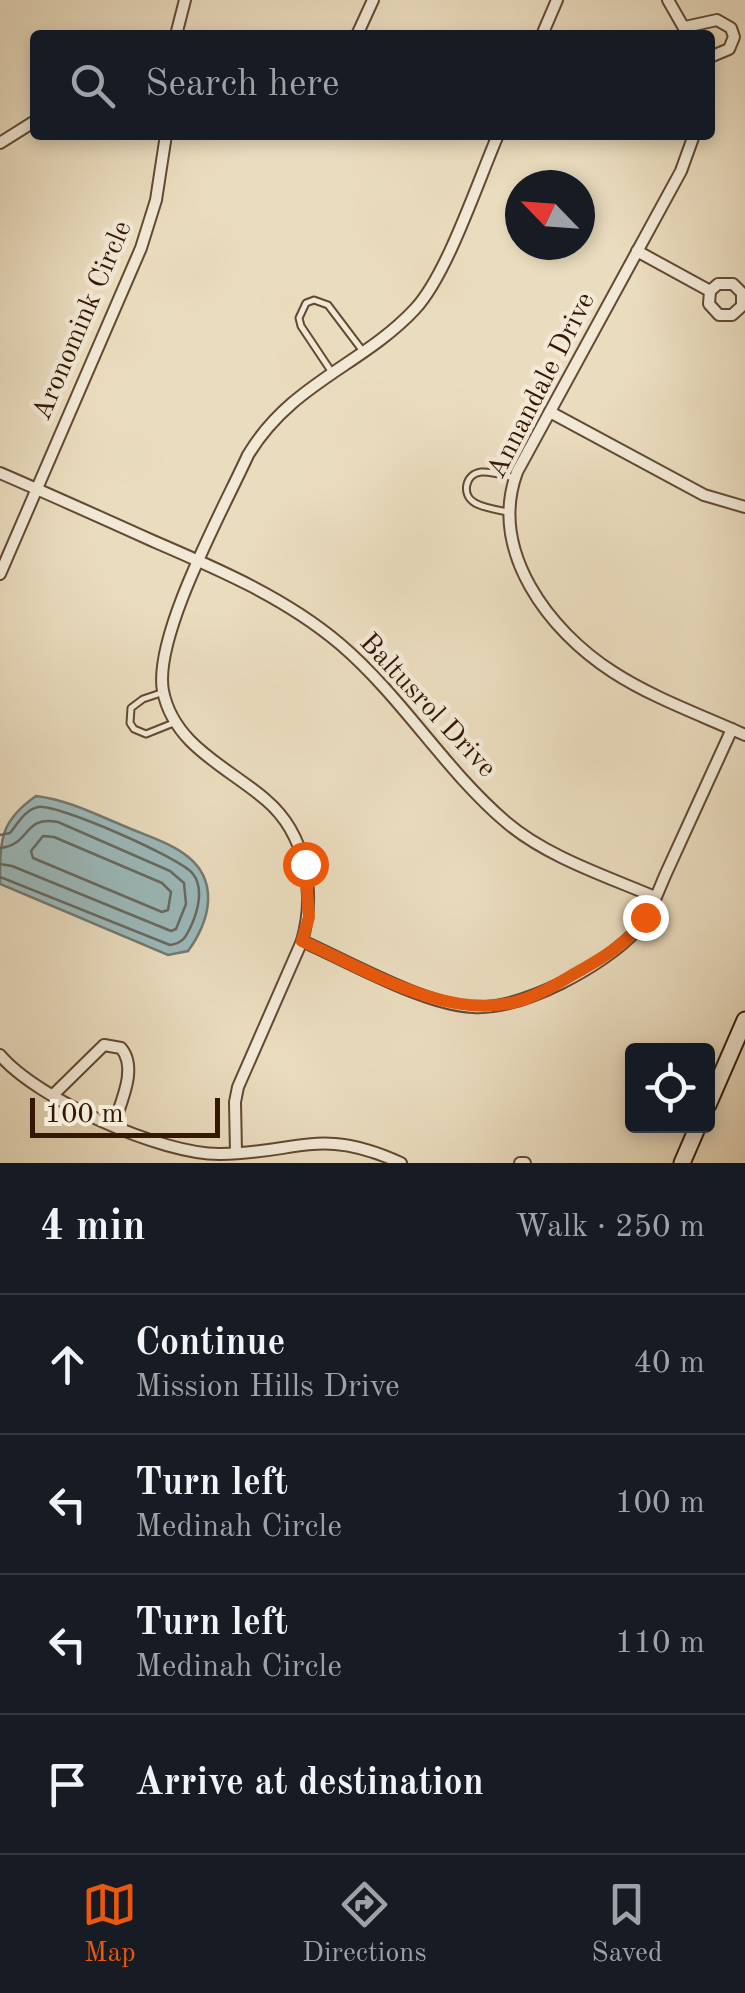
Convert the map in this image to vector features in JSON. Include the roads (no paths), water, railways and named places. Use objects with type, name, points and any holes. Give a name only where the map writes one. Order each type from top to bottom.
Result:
[{"type":"main road","points":[[715,1089],[745,1020]]},
{"type":"main road","points":[[682,1163],[695,1133]]},
{"type":"street","points":[[177,30],[185,0]]},
{"type":"street","points":[[359,30],[373,0]]},
{"type":"street","points":[[544,30],[557,0]]},
{"type":"street","points":[[668,0],[686,30]]},
{"type":"street","points":[[690,30],[716,20],[731,28],[734,36],[729,49],[715,56]]},
{"type":"street","points":[[0,143],[30,124]]},
{"type":"street","name":"Aronomink Circle","points":[[0,574],[140,248],[156,200],[165,140]]},
{"type":"street","points":[[236,1153],[235,1102],[242,1074],[302,941],[309,917],[309,891],[305,864],[294,837],[269,802],[204,755],[176,722],[164,692],[170,629],[248,454],[263,429],[332,371],[392,330],[423,299],[496,140]]},
{"type":"street","name":"Annandale Drive","points":[[692,140],[681,171],[515,478],[508,512],[512,542],[526,580],[581,649],[634,684],[745,735]]},
{"type":"street","points":[[637,251],[710,291]]},
{"type":"street","points":[[550,412],[704,495],[745,507]]},
{"type":"street","name":"Baltusrol Drive","points":[[0,473],[200,561],[278,602],[339,643],[391,692],[469,786],[508,824],[556,853],[655,897]]},
{"type":"street","points":[[302,941],[455,1004],[487,1006],[520,1001],[605,956],[638,929],[732,729]]},
{"type":"street","points":[[53,1095],[104,1045],[121,1048],[130,1060],[114,1124]]},
{"type":"street","points":[[0,1054],[32,1085],[114,1124],[179,1148],[200,1153],[236,1153],[329,1141],[370,1149],[401,1163]]},
{"type":"lane","points":[[332,371],[301,326],[299,318],[306,303],[314,300],[328,305],[362,350]]},
{"type":"lane","points":[[508,512],[477,504],[466,490],[471,477],[480,472],[515,478]]},
{"type":"lane","points":[[164,692],[137,702],[131,708],[130,723],[146,734],[176,722]]},
{"type":"water","points":[[36,796],[92,812],[168,844],[192,861],[207,885],[208,902],[201,928],[188,951],[168,955],[0,884],[4,832],[15,814]]}]
